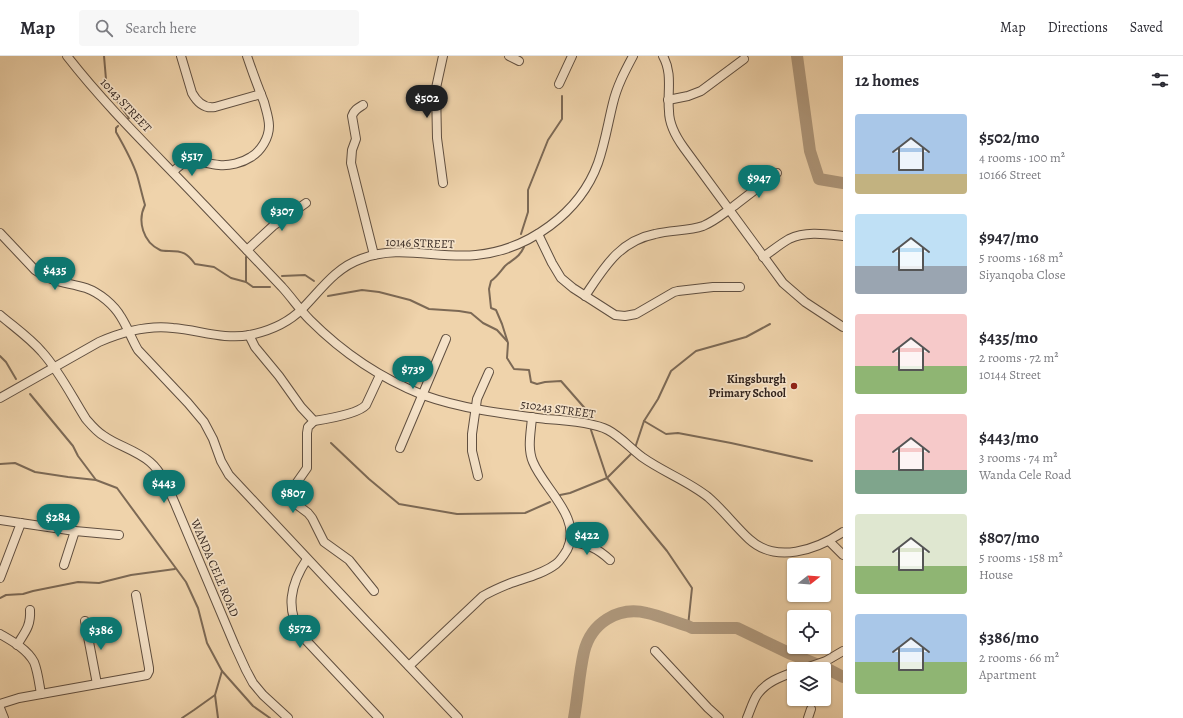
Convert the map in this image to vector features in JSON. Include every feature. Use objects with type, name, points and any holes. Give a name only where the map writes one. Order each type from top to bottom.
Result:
[{"type":"street","name":"10143 STREET","points":[[67,56],[97,92],[301,309]]},
{"type":"street","points":[[181,56],[192,93],[198,102],[203,106],[211,108],[261,94]]},
{"type":"street","points":[[173,172],[180,165],[188,161],[201,161],[218,165],[228,165],[243,161],[255,155],[264,144],[269,132],[269,120],[247,56]]},
{"type":"street","points":[[443,56],[436,88],[437,138],[443,183]]},
{"type":"street","points":[[509,56],[519,61]]},
{"type":"street","points":[[559,84],[572,56]]},
{"type":"street","name":"10146 STREET","points":[[0,398],[99,342],[128,332],[160,327],[238,337],[275,327],[293,316],[301,309],[338,271],[357,260],[374,254],[397,252],[458,256],[479,255],[508,248],[538,234],[565,213],[592,176],[603,148],[613,101],[633,56]]},
{"type":"street","points":[[662,56],[668,67],[670,75],[668,112],[677,138],[779,279],[791,291],[843,327]]},
{"type":"street","points":[[668,100],[688,96],[701,91],[744,59]]},
{"type":"street","points":[[363,105],[355,110],[352,116],[356,139],[352,150],[351,163],[374,254]]},
{"type":"street","points":[[585,296],[610,260],[631,242],[656,233],[703,226],[729,210],[777,173]]},
{"type":"street","points":[[247,250],[273,226],[306,203]]},
{"type":"street","points":[[0,233],[41,275],[55,281],[86,288],[101,295],[110,303],[118,312],[138,350],[204,422],[213,439],[221,461],[229,475],[458,718]]},
{"type":"street","points":[[763,257],[788,240],[801,235],[815,233],[843,236]]},
{"type":"street","points":[[538,234],[561,278],[573,288],[615,315],[625,316],[636,314],[678,291],[740,287]]},
{"type":"street","name":"510243 STREET","points":[[301,309],[312,322],[356,360],[380,375],[422,394],[475,409],[596,426],[609,430],[642,457],[708,497],[748,538],[756,545],[764,549],[778,553],[796,552],[829,541],[843,532]]},
{"type":"street","name":"WANDA CELE ROAD","points":[[0,315],[41,351],[92,426],[104,436],[144,457],[155,468],[168,488],[234,646],[246,670],[253,683],[263,695],[288,718]]},
{"type":"street","points":[[248,335],[255,347],[279,376],[301,407],[314,421]]},
{"type":"street","points":[[400,448],[446,339]]},
{"type":"street","points":[[478,476],[471,443],[478,397],[489,372]]},
{"type":"street","points":[[374,591],[349,560],[324,542],[312,518],[296,504],[292,492],[293,488],[307,468],[306,446],[308,428],[314,421],[362,408],[366,405],[380,375]]},
{"type":"street","points":[[409,666],[483,596],[495,589],[529,577],[555,564],[564,555],[570,541],[567,518],[536,469],[531,456],[530,448],[532,417]]},
{"type":"street","points":[[0,520],[119,536]]},
{"type":"street","points":[[0,578],[21,523]]},
{"type":"street","points":[[64,565],[75,531]]},
{"type":"street","points":[[570,541],[594,548],[602,552],[610,560]]},
{"type":"street","points":[[829,541],[843,555]]},
{"type":"street","points":[[307,559],[300,569],[294,584],[291,604],[294,622],[302,636],[379,718]]},
{"type":"street","points":[[0,704],[19,698],[144,676],[148,674],[149,668],[136,596]]},
{"type":"street","points":[[17,645],[29,626],[31,618],[30,610]]},
{"type":"street","points":[[85,621],[97,684]]},
{"type":"street","points":[[0,634],[27,652],[34,662],[41,694]]},
{"type":"street","points":[[654,651],[719,718]]},
{"type":"street","points":[[823,662],[843,651]]},
{"type":"street","points":[[747,718],[757,695],[769,683],[787,675]]},
{"type":"street","points":[[0,708],[4,718]]},
{"type":"street","points":[[808,718],[811,709]]},
{"type":"waterway","points":[[104,56],[107,91],[115,97]]},
{"type":"waterway","points":[[797,56],[810,151],[819,179],[843,183]]},
{"type":"waterway","points":[[521,234],[528,212],[528,190],[548,140],[562,119],[562,96]]},
{"type":"waterway","points":[[117,101],[129,118],[127,119]]},
{"type":"waterway","points":[[118,126],[116,128],[116,132],[135,169],[145,205],[142,224],[143,230],[149,242],[164,251],[178,251],[184,253],[190,257],[195,264],[214,267],[231,278],[246,282],[253,287],[270,287]]},
{"type":"waterway","points":[[524,247],[518,256],[505,266],[491,281],[489,289],[491,308],[496,310],[508,343],[507,358],[514,369],[529,370],[531,382],[537,384],[561,381],[589,413],[589,419]]},
{"type":"waterway","points":[[246,257],[246,282]]},
{"type":"waterway","points":[[282,276],[305,275],[314,281]]},
{"type":"waterway","points":[[328,296],[362,290],[379,292],[410,300],[429,309],[471,313],[483,323],[497,330],[507,341]]},
{"type":"waterway","points":[[635,448],[644,421],[658,399],[671,371],[696,351],[746,337],[770,324]]},
{"type":"waterway","points":[[0,356],[6,362],[16,379]]},
{"type":"waterway","points":[[30,394],[73,446],[78,456],[96,480]]},
{"type":"waterway","points":[[644,421],[666,434],[678,433],[812,461]]},
{"type":"waterway","points":[[591,430],[607,478],[667,551],[692,588],[688,626]]},
{"type":"waterway","points":[[331,443],[369,479],[399,504],[457,514],[525,513],[550,502]]},
{"type":"waterway","points":[[560,495],[570,493],[607,478],[631,454]]},
{"type":"waterway","points":[[0,464],[15,463],[35,472],[96,480],[117,488],[186,582],[198,608],[207,643],[222,671],[253,706],[270,718]]},
{"type":"waterway","points":[[0,598],[6,595],[23,594],[78,582],[99,583],[131,575],[175,569]]},
{"type":"waterway","points":[[574,718],[582,660],[588,642],[599,625],[607,619],[626,612],[636,611],[647,613],[692,628],[737,628],[843,677]]},
{"type":"waterway","points":[[218,718],[215,695],[222,671]]},
{"type":"waterway","points":[[182,718],[215,695]]},
{"type":"place","name":"Kingsburgh Primary School","points":[[794,386]]}]
